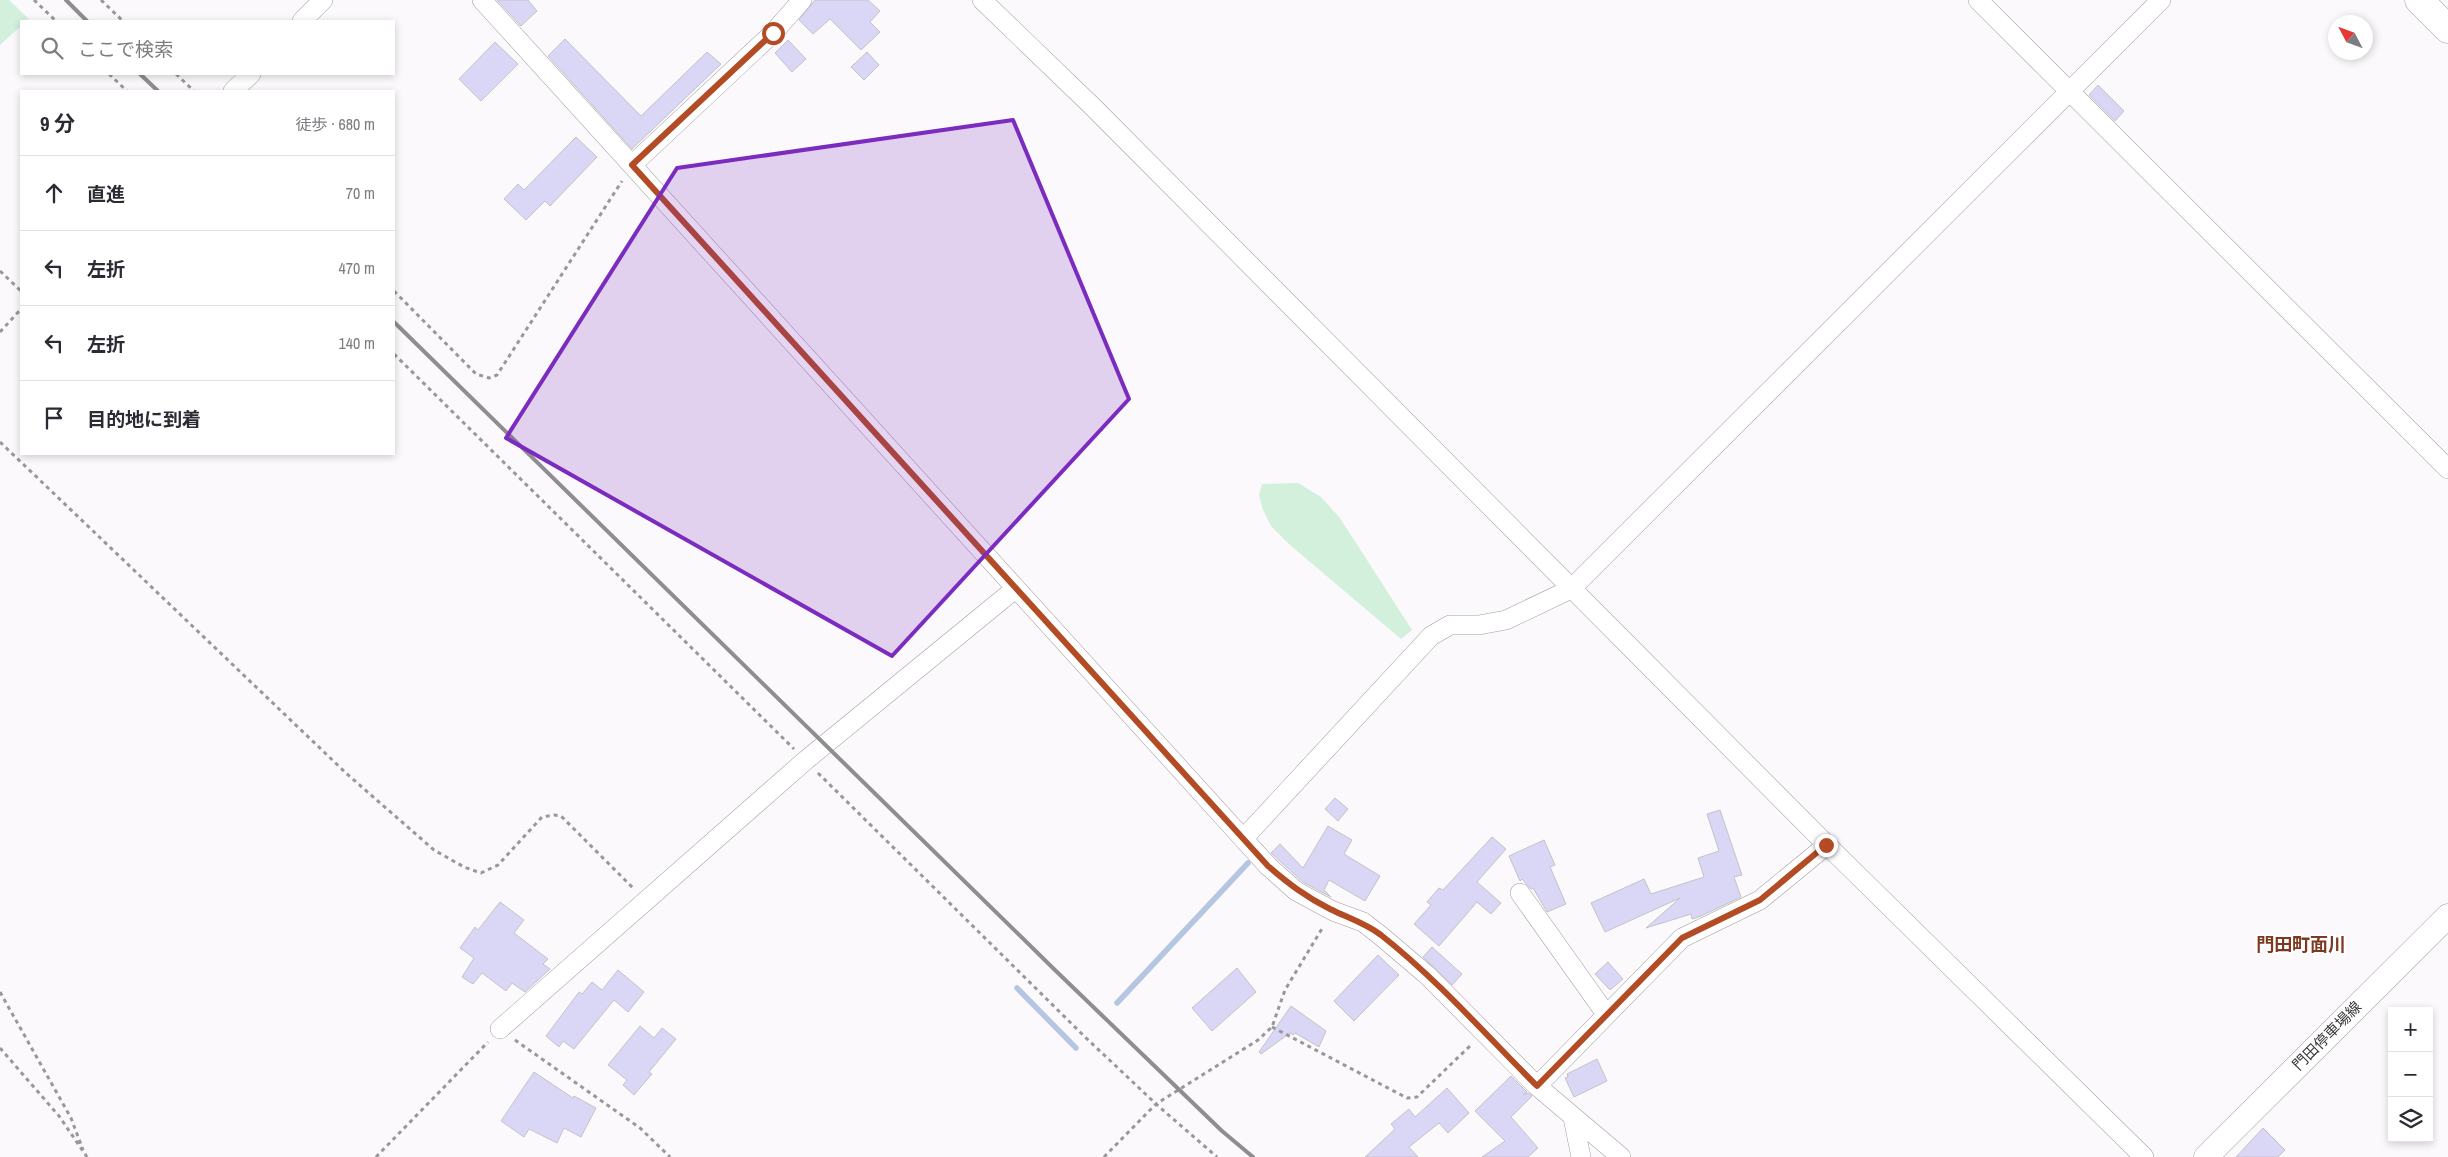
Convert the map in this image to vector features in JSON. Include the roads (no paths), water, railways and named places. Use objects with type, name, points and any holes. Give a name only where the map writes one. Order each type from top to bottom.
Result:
[{"type":"highway","points":[[2419,0],[2448,29]]},
{"type":"main road","name":"門田停車場線","points":[[2206,1157],[2448,916]]},
{"type":"street","points":[[303,20],[323,0]]},
{"type":"street","points":[[482,0],[1268,866],[1296,891],[1333,910],[1363,922],[1382,936],[1427,975],[1537,1086],[1621,1157]]},
{"type":"street","points":[[632,165],[773,33],[802,0]]},
{"type":"street","points":[[982,0],[1092,106],[1826,845],[2144,1157]]},
{"type":"street","points":[[1978,0],[2448,469]]},
{"type":"street","points":[[1243,839],[1431,636],[1450,625],[1479,625],[1506,620],[1571,589],[2161,0]]},
{"type":"street","points":[[235,90],[250,75]]},
{"type":"street","points":[[500,1029],[806,760],[1015,589]]},
{"type":"street","points":[[1537,1086],[1682,938],[1760,900],[1826,845]]},
{"type":"street","points":[[1520,893],[1606,1014]]},
{"type":"street","points":[[1573,1118],[1581,1157]]},
{"type":"waterway","points":[[1117,1003],[1248,863]]},
{"type":"waterway","points":[[1017,988],[1076,1048]]},
{"type":"railway","points":[[66,0],[86,20]]},
{"type":"railway","points":[[141,75],[157,90]]},
{"type":"railway","points":[[395,323],[1057,972],[1222,1131],[1253,1157]]},
{"type":"district","name":"門田町面川","points":[[2301,945]]}]
